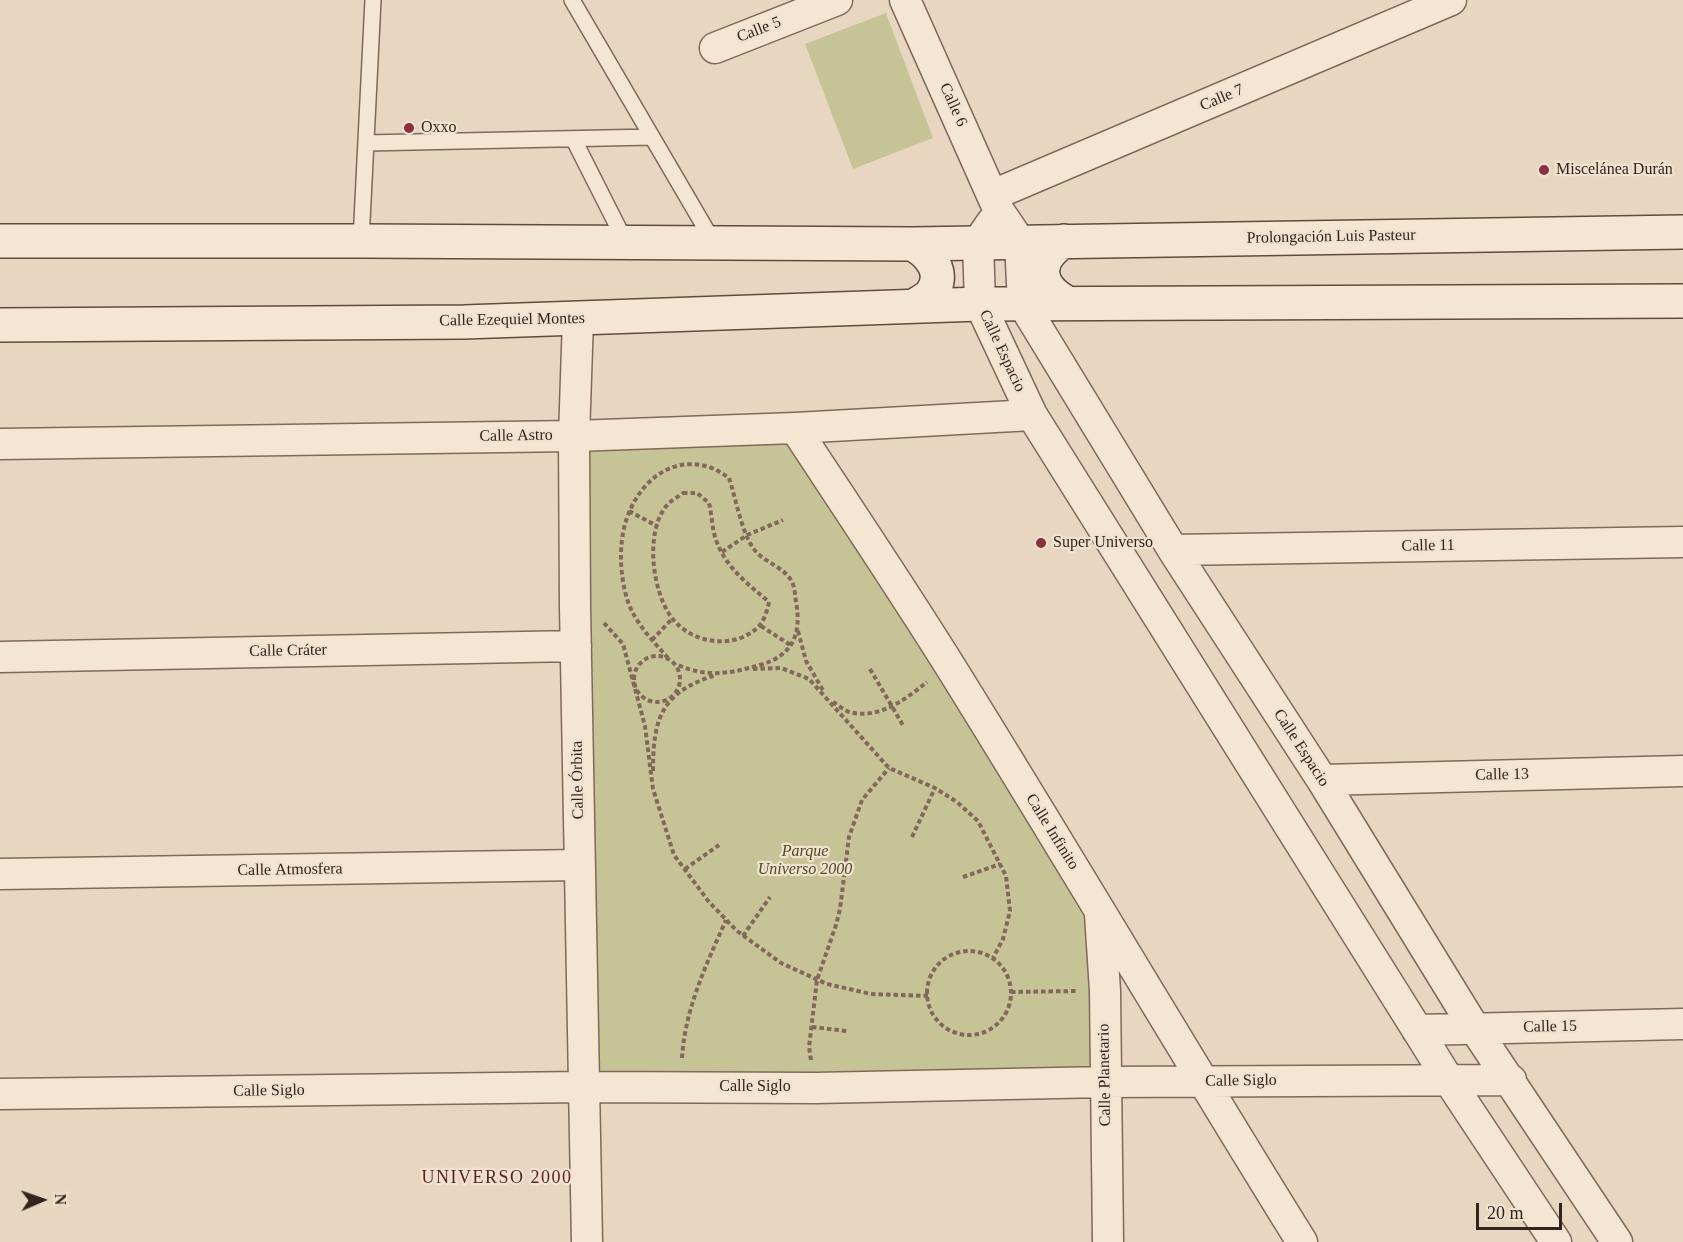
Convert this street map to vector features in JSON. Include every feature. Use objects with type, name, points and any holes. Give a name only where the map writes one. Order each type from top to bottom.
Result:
[{"type":"main road","name":"Prolongación Luis Pasteur","points":[[978,242],[1683,232]]},
{"type":"main road","points":[[0,241],[912,244],[978,242]]},
{"type":"main road","points":[[1064,241],[1049,250],[1042,266],[1045,284],[1053,295],[1067,303]]},
{"type":"main road","points":[[912,244],[932,259],[937,276],[931,293],[916,305]]},
{"type":"main road","points":[[1023,304],[1683,301]]},
{"type":"main road","name":"Calle Ezequiel Montes","points":[[0,325],[452,322],[916,305],[1023,304]]},
{"type":"street","name":"Calle 5","points":[[715,48],[837,0]]},
{"type":"street","name":"Calle 6","points":[[905,0],[996,203],[1020,242]]},
{"type":"street","name":"Calle 7","points":[[996,203],[1451,0]]},
{"type":"street","points":[[978,242],[996,203]]},
{"type":"street","name":"Calle Espacio","points":[[978,242],[980,304],[1032,415],[1448,1079],[1556,1242]]},
{"type":"street","name":"Calle Espacio","points":[[1020,242],[1023,304],[1173,550],[1322,780],[1475,1029],[1617,1242]]},
{"type":"street","name":"Calle Órbita","points":[[578,319],[574,435],[575,606],[587,1242]]},
{"type":"street","name":"Calle Astro","points":[[0,444],[574,435],[795,428],[1032,415]]},
{"type":"street","name":"Calle Infinito","points":[[795,428],[949,664],[1099,908],[1202,1082],[1302,1242]]},
{"type":"street","name":"Calle 11","points":[[1173,550],[1683,542]]},
{"type":"street","name":"Calle Cráter","points":[[0,657],[576,646]]},
{"type":"street","name":"Calle 13","points":[[1322,780],[1683,771]]},
{"type":"street","name":"Calle Atmosfera","points":[[0,874],[579,865]]},
{"type":"street","name":"Calle Planetario","points":[[1099,908],[1105,991],[1108,1242]]},
{"type":"street","name":"Calle 15","points":[[1417,1030],[1683,1024]]},
{"type":"street","name":"Calle Siglo","points":[[0,1094],[1511,1080]]},
{"type":"lane","points":[[361,241],[373,0]]},
{"type":"lane","points":[[572,0],[714,243]]},
{"type":"lane","points":[[366,143],[652,137]]},
{"type":"lane","points":[[574,140],[626,243]]},
{"type":"path","points":[[720,674],[692,671],[668,658],[645,633],[629,603],[621,566],[623,534],[629,511],[648,484],[666,468],[689,464],[711,467],[729,478],[752,547],[792,581],[797,606],[798,630],[806,661],[827,698],[849,712],[876,712],[902,702],[949,664]]},
{"type":"path","points":[[683,493],[697,493],[709,502],[715,539],[722,552],[742,581],[769,602],[766,617],[761,626],[738,639],[715,643],[694,635],[673,619],[656,581],[653,559],[657,526],[668,504],[683,493]]},
{"type":"path","points":[[629,511],[657,526]]},
{"type":"path","points":[[722,552],[747,535],[783,520]]},
{"type":"path","points":[[575,606],[601,620],[623,644],[637,692],[644,699],[653,702],[671,698],[694,682],[775,661],[792,646],[798,630]]},
{"type":"path","points":[[652,640],[673,619]]},
{"type":"path","points":[[761,626],[792,646]]},
{"type":"path","points":[[668,658],[659,655],[642,660],[637,666],[634,682],[645,726],[653,789],[674,855],[709,902],[743,936],[781,963],[817,980],[871,994],[928,996]]},
{"type":"path","points":[[653,789],[653,748],[659,718],[678,690],[681,681],[676,664]]},
{"type":"path","points":[[746,669],[781,668],[809,679],[889,768],[935,788],[957,802],[978,821],[1006,876],[1010,911],[1004,939],[993,958]]},
{"type":"path","points":[[870,669],[904,727]]},
{"type":"path","points":[[816,1088],[809,1047],[817,980],[836,925],[844,885],[849,837],[861,800],[889,768]]},
{"type":"path","points":[[912,837],[935,788]]},
{"type":"path","points":[[685,870],[719,845]]},
{"type":"path","points":[[963,877],[1000,864]]},
{"type":"path","points":[[743,936],[770,897]]},
{"type":"path","points":[[681,1087],[684,1033],[701,978],[726,920]]},
{"type":"path","points":[[965,951],[979,952],[993,958],[1004,969],[1011,992],[1011,1002],[1004,1019],[990,1031],[972,1036],[954,1033],[939,1023],[929,1008],[927,989],[931,975],[940,963],[951,955],[965,951]]},
{"type":"path","points":[[1011,992],[1105,991]]},
{"type":"path","points":[[812,1027],[847,1031]]},
{"type":"green space","points":[[886,13],[933,138],[853,169],[805,44]]},
{"type":"green space","name":"Parque Universo 2000","points":[[795,428],[1099,908],[1105,1082],[583,1087],[574,436]]},
{"type":"place","name":"Oxxo","points":[[409,128]]},
{"type":"place","name":"Miscelánea Durán","points":[[1544,170]]},
{"type":"place","name":"Super Universo","points":[[1041,543]]},
{"type":"district","name":"UNIVERSO 2000","points":[[497,1178]]}]
